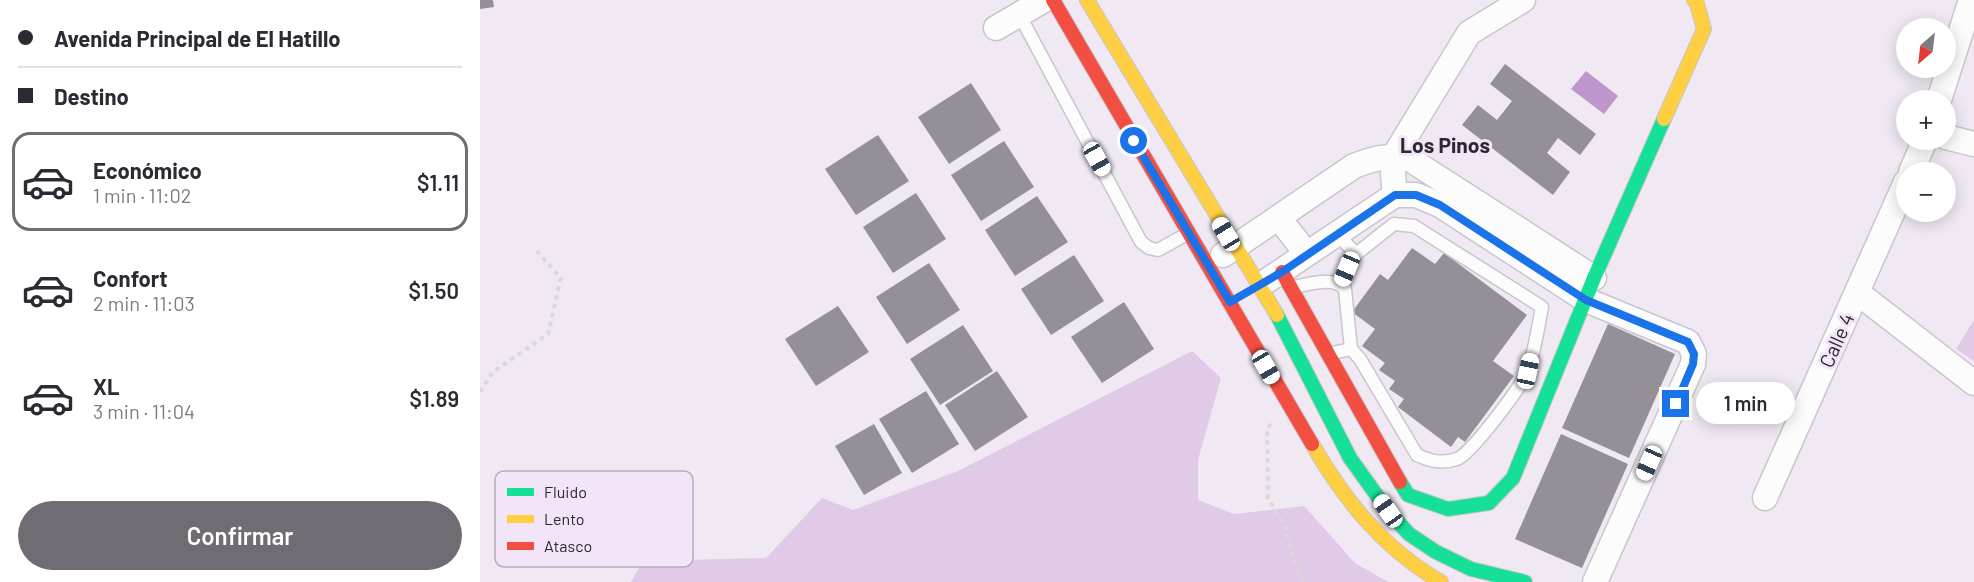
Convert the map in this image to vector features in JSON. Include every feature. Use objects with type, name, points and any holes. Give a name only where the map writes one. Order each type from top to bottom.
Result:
[{"type":"main road","points":[[1053,0],[1332,479],[1360,518],[1403,558],[1423,573],[1441,582]]},
{"type":"main road","points":[[1087,0],[1273,308],[1350,458],[1388,511],[1409,534],[1437,552],[1472,569],[1525,582]]},
{"type":"main road","points":[[1286,279],[1408,495],[1448,509],[1489,503],[1513,478],[1594,278],[1704,29],[1694,0]]},
{"type":"street","points":[[996,28],[1044,0]]},
{"type":"street","points":[[1395,195],[1392,175],[1394,156],[1469,33],[1523,0]]},
{"type":"street","points":[[1942,90],[1971,0]]},
{"type":"street","points":[[1956,140],[1974,144]]},
{"type":"street","points":[[1207,265],[1354,166],[1376,157],[1394,156],[1411,160],[1594,278]]},
{"type":"street","points":[[1230,302],[1258,286],[1286,279],[1306,253],[1395,195],[1416,195],[1440,205],[1586,300],[1688,342],[1694,354],[1693,364],[1596,582]]},
{"type":"street","name":"Calle 4","points":[[1765,498],[1896,205]]},
{"type":"street","points":[[1279,218],[1306,253]]},
{"type":"street","points":[[1858,293],[1974,383]]},
{"type":"lane","points":[[1019,14],[1141,242],[1149,248],[1158,250],[1188,233]]},
{"type":"lane","points":[[1286,279],[1333,281],[1341,284],[1345,289],[1351,349],[1360,359],[1417,454],[1427,460],[1438,462],[1460,458],[1500,415],[1528,371],[1542,307],[1414,226],[1394,224],[1356,254],[1341,284]]},
{"type":"lane","points":[[1337,234],[1356,254]]},
{"type":"lane","points":[[1328,354],[1351,349]]},
{"type":"lane","points":[[1528,371],[1534,370],[1552,383]]},
{"type":"path","points":[[480,392],[494,372],[548,334],[561,278],[534,248]]},
{"type":"path","points":[[1288,406],[1268,428],[1268,498],[1285,527],[1303,582]]},
{"type":"shaded area","points":[[1586,71],[1618,96],[1604,114],[1571,89]]},
{"type":"shaded area","points":[[1974,320],[1974,361],[1956,349]]},
{"type":"shaded area","points":[[1192,351],[1221,378],[1198,460],[1198,500],[1234,514],[1304,506],[1355,563],[1388,582],[631,582],[640,567],[693,567],[693,560],[766,558],[822,498],[853,510],[958,471]]},
{"type":"building","points":[[480,0],[493,0],[494,7],[480,9]]},
{"type":"building","points":[[1505,64],[1596,134],[1580,155],[1558,138],[1547,153],[1570,172],[1553,195],[1462,125],[1478,105],[1497,120],[1512,101],[1490,84]]},
{"type":"building","points":[[971,83],[1001,130],[949,164],[918,117]]},
{"type":"building","points":[[878,135],[909,181],[856,215],[825,169]]},
{"type":"building","points":[[1004,141],[1034,187],[981,221],[951,175]]},
{"type":"building","points":[[916,193],[946,239],[893,273],[863,227]]},
{"type":"building","points":[[1037,196],[1068,242],[1015,276],[985,230]]},
{"type":"building","points":[[1412,248],[1435,264],[1444,253],[1527,315],[1493,361],[1514,376],[1465,442],[1458,437],[1451,447],[1398,407],[1404,399],[1389,389],[1395,381],[1379,370],[1385,363],[1362,346],[1375,329],[1352,312],[1380,274],[1388,280]]},
{"type":"building","points":[[1074,255],[1104,301],[1051,335],[1021,289]]},
{"type":"building","points":[[929,263],[960,310],[907,344],[876,297]]},
{"type":"building","points":[[1124,302],[1154,349],[1102,383],[1071,337]]},
{"type":"building","points":[[838,306],[869,352],[816,386],[785,339]]},
{"type":"building","points":[[1608,324],[1675,354],[1629,458],[1562,428]]},
{"type":"building","points":[[963,325],[993,371],[940,405],[910,359]]},
{"type":"building","points":[[997,371],[1028,417],[975,451],[945,405]]},
{"type":"building","points":[[926,391],[959,444],[912,473],[879,419]]},
{"type":"building","points":[[874,424],[902,473],[864,495],[835,446]]},
{"type":"building","points":[[1561,434],[1628,464],[1582,568],[1515,539]]},
{"type":"traffic: fast","points":[[1400,482],[1408,495],[1448,509],[1489,503],[1513,478],[1594,278],[1664,119]]},
{"type":"traffic: fast","points":[[1277,315],[1350,458],[1388,511],[1409,534],[1436,552],[1471,569],[1525,582]]},
{"type":"traffic: slow","points":[[1087,0],[1277,315]]},
{"type":"traffic: slow","points":[[1664,119],[1704,29],[1694,0]]},
{"type":"traffic: slow","points":[[1312,444],[1338,485],[1368,522],[1401,555],[1441,582]]},
{"type":"traffic: jam","points":[[1053,0],[1312,444]]},
{"type":"traffic: jam","points":[[1282,272],[1400,482]]},
{"type":"district","name":"Los Pinos","points":[[1445,144]]},
{"type":"route","points":[[1134,141],[1230,302],[1282,272],[1306,253],[1395,195],[1416,195],[1440,205],[1586,300],[1688,342],[1694,354],[1693,364],[1676,404]]}]
